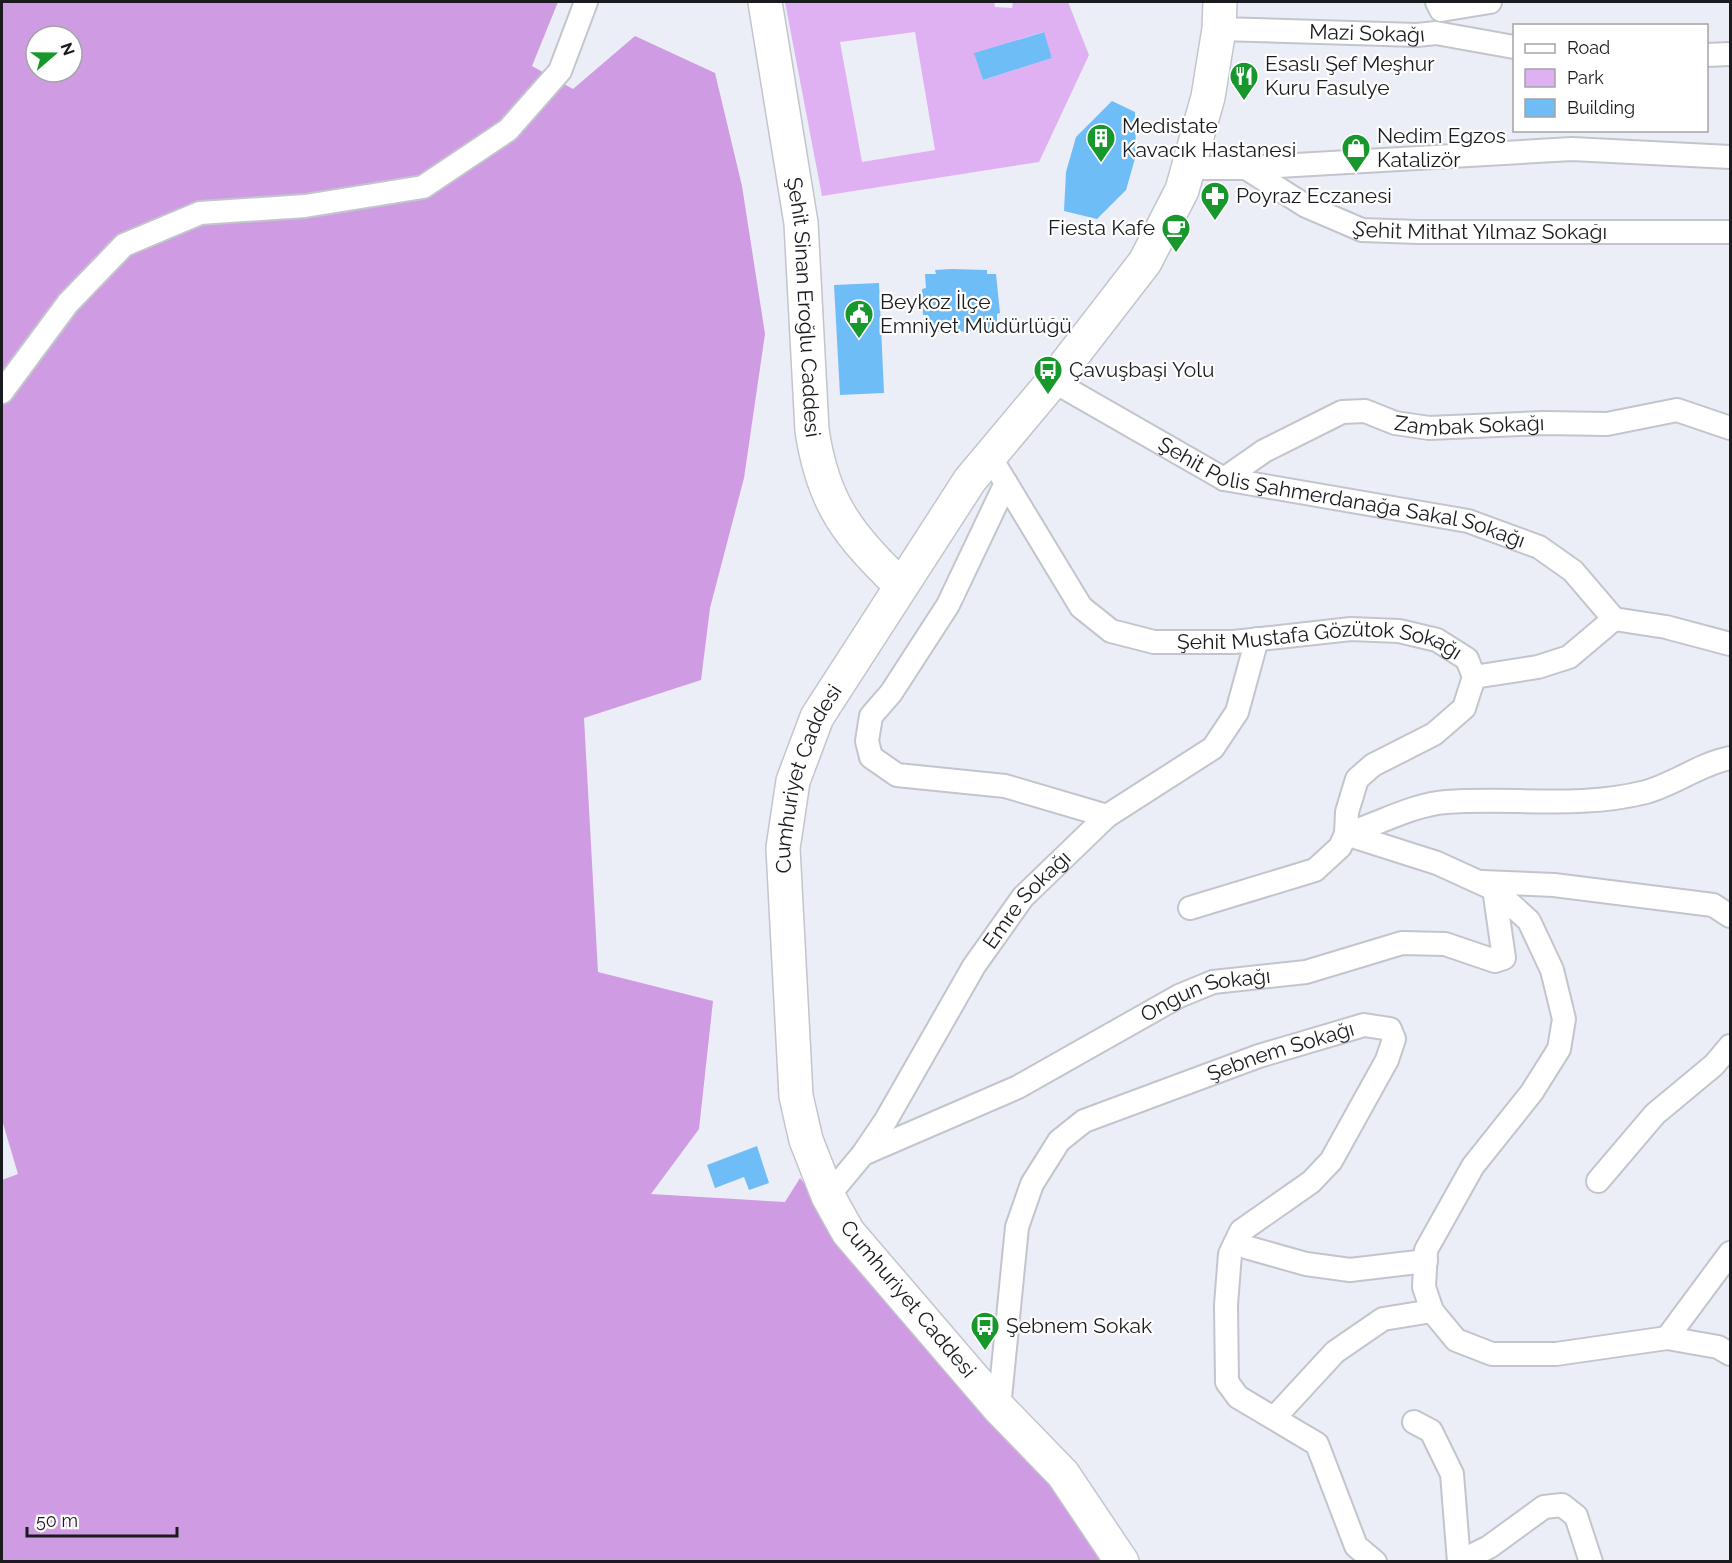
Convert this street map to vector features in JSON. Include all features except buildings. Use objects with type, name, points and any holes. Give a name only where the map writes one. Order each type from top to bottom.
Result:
[{"type":"main road","name":"Şehit Sinan Eroğlu Caddesi","points":[[765,2],[801,223],[812,430],[816,458],[823,484],[850,533],[901,586]]},
{"type":"main road","name":"Cumhuriyet Caddesi","points":[[1122,1562],[1063,1474],[999,1408],[848,1232],[828,1196],[806,1140],[796,1096],[783,848],[793,781],[817,717],[970,480],[1053,381],[1145,262],[1182,190],[1208,96],[1220,15]]},
{"type":"street","points":[[2,392],[68,303],[124,245],[200,213],[305,206],[423,187],[508,130],[560,71],[586,2]]},
{"type":"street","points":[[1436,33],[1439,6],[1490,2]]},
{"type":"street","name":"Mazi Sokağı","points":[[1220,15],[1417,35],[1436,33],[1513,46]]},
{"type":"street","points":[[1708,55],[1731,54]]},
{"type":"street","points":[[1188,168],[1246,168],[1572,140],[1731,157]]},
{"type":"street","name":"Şehit Mithat Yılmaz Sokağı","points":[[1246,168],[1306,206],[1362,230],[1731,232]]},
{"type":"street","name":"Şehit Polis Şahmerdanağa Sakal Sokağı","points":[[1053,381],[1224,479],[1468,521],[1539,547],[1573,571],[1614,619]]},
{"type":"street","name":"Zambak Sokağı","points":[[1224,479],[1264,451],[1342,412],[1365,411],[1395,423],[1441,428],[1544,423],[1606,424],[1677,410],[1731,428]]},
{"type":"street","name":"Şehit Mustafa Gözütok Sokağı","points":[[989,455],[1081,607],[1111,631],[1154,642],[1257,639],[1351,629],[1399,631],[1437,640],[1467,659],[1474,677],[1464,708],[1434,734],[1373,765],[1357,779],[1347,812],[1346,834]]},
{"type":"street","points":[[1006,483],[948,605],[891,693],[871,716],[867,741],[871,757],[897,775],[1005,786],[1107,816]]},
{"type":"street","points":[[1474,677],[1538,667],[1569,657],[1614,619],[1666,627],[1731,644]]},
{"type":"street","name":"Emre Sokağı","points":[[828,1196],[863,1154],[886,1120],[974,966],[1023,897],[1107,816],[1213,748],[1237,712],[1257,639]]},
{"type":"street","points":[[1190,908],[1315,870],[1340,847],[1346,834],[1380,824],[1419,807],[1446,802],[1575,803],[1647,792],[1717,761],[1731,758]]},
{"type":"street","points":[[1346,834],[1437,863],[1486,885],[1529,921],[1552,970],[1564,1019],[1559,1049],[1532,1092],[1473,1166],[1426,1250],[1424,1287],[1432,1311],[1456,1340],[1492,1354],[1556,1354],[1667,1338],[1718,1347],[1731,1354]]},
{"type":"street","points":[[1486,885],[1626,892],[1713,904],[1731,916]]},
{"type":"street","name":"Ongun Sokağı","points":[[863,1154],[1018,1087],[1179,996],[1213,982],[1306,972],[1402,943],[1445,944],[1495,961],[1504,958],[1486,885]]},
{"type":"street","name":"Şebnem Sokağı","points":[[999,1408],[1017,1227],[1032,1184],[1059,1141],[1084,1121],[1259,1056],[1364,1025],[1390,1029],[1394,1039],[1387,1060],[1331,1161],[1311,1182],[1241,1231],[1230,1254],[1226,1305],[1227,1382],[1238,1397],[1317,1444],[1356,1546],[1375,1562]]},
{"type":"street","points":[[1598,1180],[1655,1114],[1714,1065],[1731,1046]]},
{"type":"street","points":[[1235,1244],[1305,1264],[1350,1270],[1426,1261]]},
{"type":"street","points":[[1667,1338],[1731,1252]]},
{"type":"street","points":[[1275,1417],[1335,1352],[1383,1319],[1432,1311]]},
{"type":"street","points":[[1414,1422],[1431,1431],[1452,1474],[1459,1562],[1489,1547],[1544,1507],[1562,1505],[1576,1516],[1591,1562]]},
{"type":"green space","points":[[785,2],[994,2],[995,7],[1012,8],[1013,2],[1068,2],[1089,55],[1039,162],[822,196]],"holes":[[[915,32],[935,150],[862,162],[840,42]],[[1043,32],[1052,58],[983,80],[975,53]]]},
{"type":"shaded area","points":[[2,2],[558,2],[532,66],[573,89],[635,36],[715,73],[742,186],[765,334],[744,478],[710,608],[701,680],[584,718],[598,972],[713,1001],[699,1129],[651,1194],[785,1202],[800,1178],[947,1362],[1119,1561],[2,1562],[2,1180],[18,1174],[2,1120]]},
{"type":"place","name":"Esaslı Şef Meşhur Kuru Fasulye","points":[[1244,102]]},
{"type":"place","name":"Medistate Kavacık Hastanesi","points":[[1101,164]]},
{"type":"place","name":"Nedim Egzos Katalizör","points":[[1356,174]]},
{"type":"place","name":"Poyraz Eczanesi","points":[[1215,222]]},
{"type":"place","name":"Fiesta Kafe","points":[[1176,254]]},
{"type":"place","name":"Beykoz İlçe Emniyet Müdürlüğü","points":[[859,340]]},
{"type":"place","name":"Çavuşbaşi Yolu","points":[[1048,396]]},
{"type":"place","name":"Şebnem Sokak","points":[[985,1352]]}]
